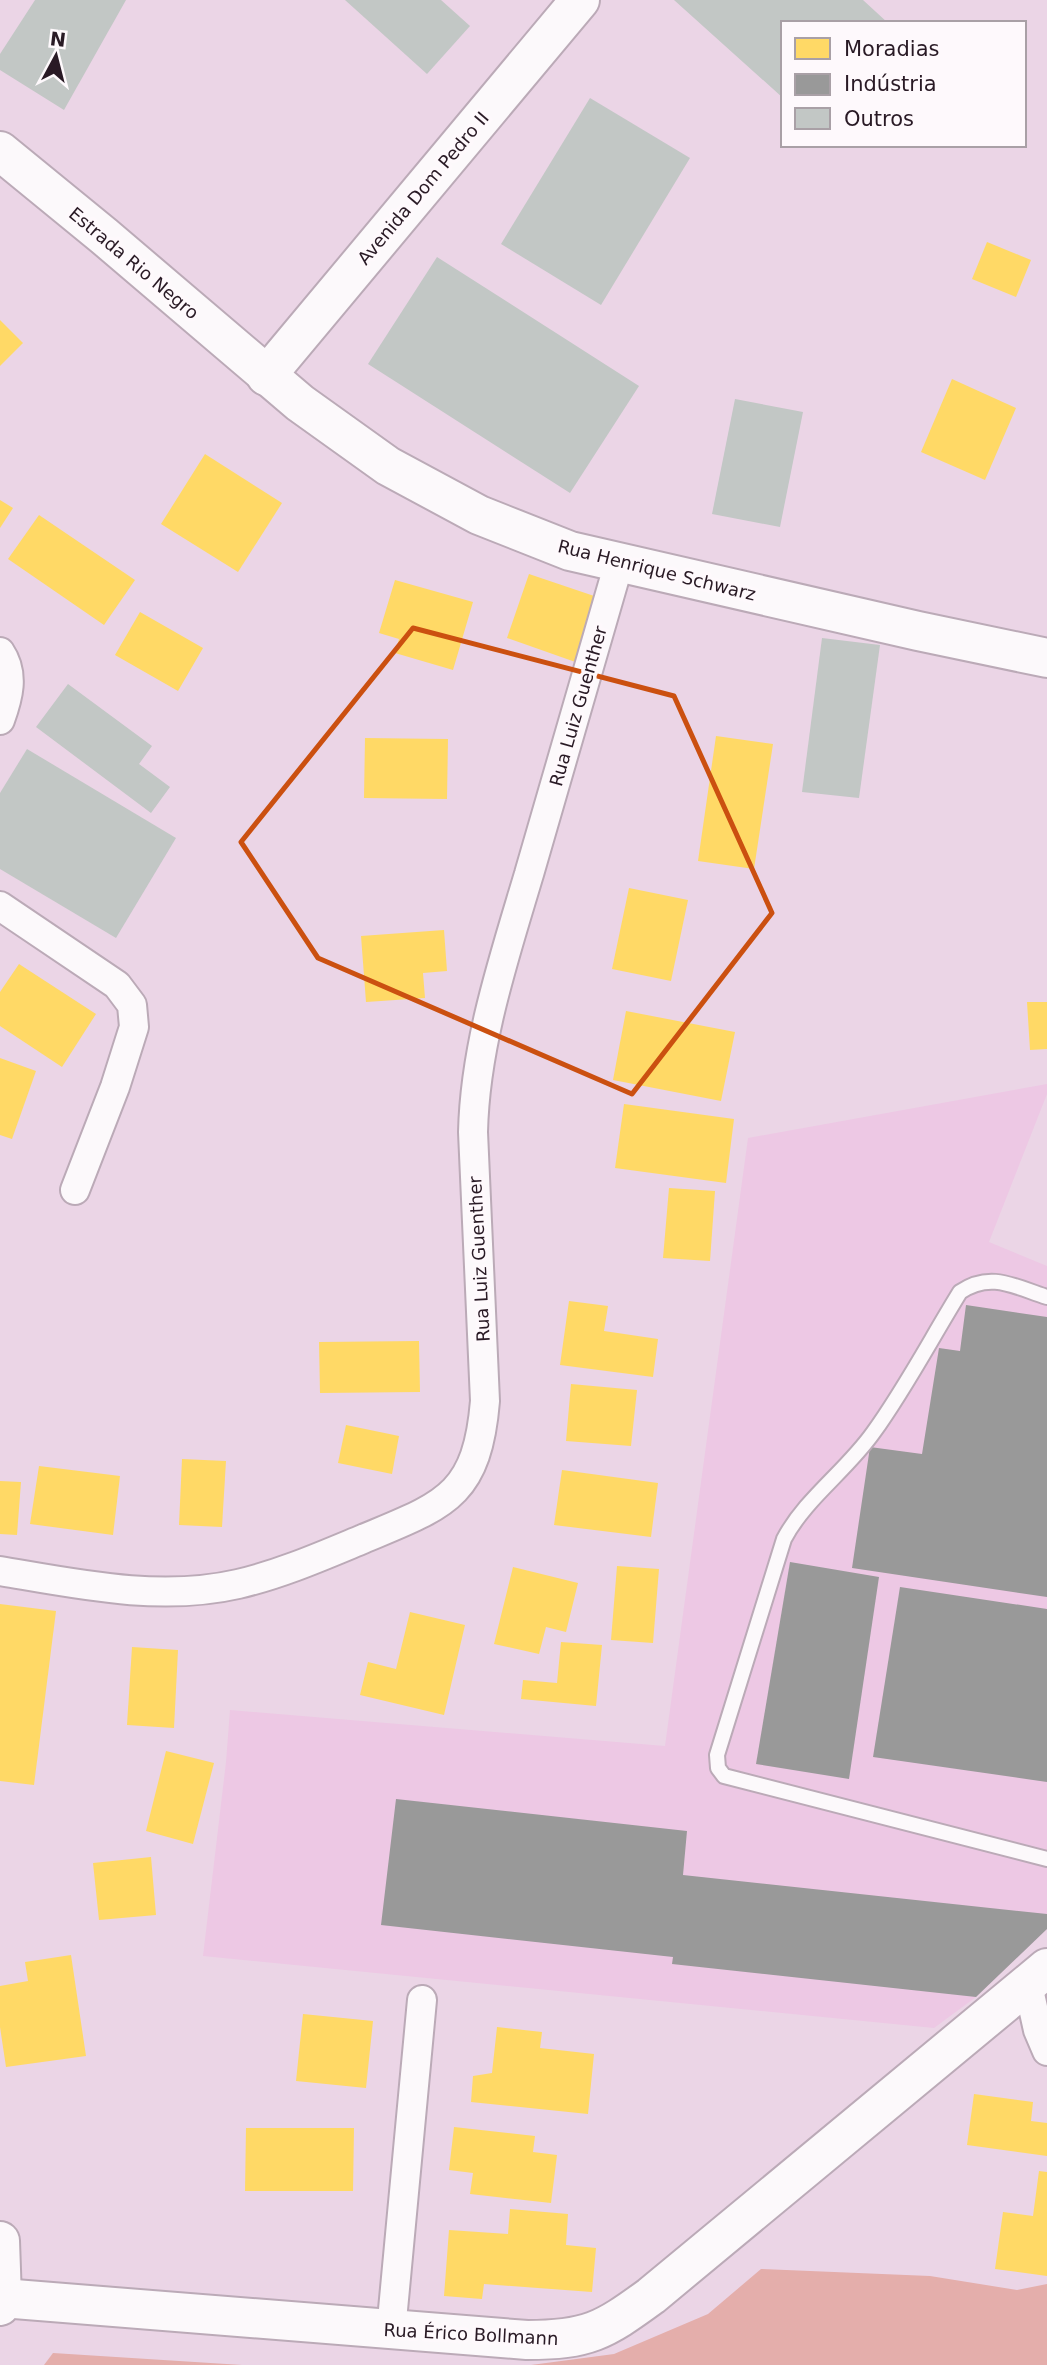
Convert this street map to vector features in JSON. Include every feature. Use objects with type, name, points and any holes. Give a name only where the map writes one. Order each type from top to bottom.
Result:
[{"type":"main road","name":"Avenida Dom Pedro II","points":[[266,376],[580,0]]},
{"type":"main road","name":"Estrada Rio Negro","points":[[0,151],[104,236],[266,376]]},
{"type":"main road","name":"Rua Henrique Schwarz","points":[[266,376],[340,433],[434,493],[479,515],[570,551],[1047,658]]},
{"type":"main road","name":"Rua Érico Bollmann","points":[[1,2302],[527,2340],[561,2340],[591,2334],[620,2318],[1038,1977]]},
{"type":"main road","points":[[0,2241],[1,2302]]},
{"type":"street","name":"Rua Luiz Guenther","points":[[0,1571],[106,1588],[156,1591],[236,1584],[291,1569],[397,1525],[448,1499],[464,1481],[483,1431],[485,1401],[473,1132],[478,1064],[501,970],[619,563]]},
{"type":"street","points":[[0,652],[5,660],[10,683],[0,720]]},
{"type":"street","points":[[0,906],[117,985],[132,1005],[134,1027],[115,1087],[75,1190]]},
{"type":"street","points":[[1038,1977],[1038,2030],[1047,2051]]},
{"type":"street","points":[[391,2330],[422,2000]]},
{"type":"lane","points":[[1047,1297],[994,1280],[973,1283],[960,1292],[874,1432],[792,1523],[784,1539],[717,1755],[718,1768],[724,1776],[1047,1859]]},
{"type":"highlighted area","points":[[413,628],[674,696],[772,913],[632,1094],[318,958],[241,842]]},
{"type":"shaded area","points":[[1047,1084],[1047,1094],[989,1242],[1047,1266],[1047,1929],[976,1997],[934,2028],[203,1956],[230,1710],[665,1746],[748,1138]]},
{"type":"shaded area","points":[[761,2269],[930,2276],[1017,2290],[1047,2284],[1047,2365],[531,2365],[614,2354],[708,2314]]},
{"type":"shaded area","points":[[53,2353],[242,2365],[44,2365]]},
{"type":"building: Moradias","points":[[987,242],[1031,260],[1016,297],[972,279]]},
{"type":"building: Moradias","points":[[0,320],[23,343],[0,366]]},
{"type":"building: Moradias","points":[[952,379],[1016,408],[985,480],[921,452]]},
{"type":"building: Moradias","points":[[205,454],[282,503],[238,572],[161,524]]},
{"type":"building: Moradias","points":[[0,500],[13,508],[0,528]]},
{"type":"building: Moradias","points":[[39,515],[135,580],[104,625],[8,559]]},
{"type":"building: Moradias","points":[[529,574],[603,599],[581,664],[507,638]]},
{"type":"building: Moradias","points":[[395,580],[473,602],[453,670],[395,653],[399,639],[379,633]]},
{"type":"building: Moradias","points":[[140,612],[203,648],[178,691],[115,655]]},
{"type":"building: Moradias","points":[[716,736],[773,744],[754,869],[698,861]]},
{"type":"building: Moradias","points":[[365,738],[448,739],[447,799],[364,798]]},
{"type":"building: Moradias","points":[[629,888],[688,900],[671,981],[612,969]]},
{"type":"building: Moradias","points":[[444,930],[447,971],[423,973],[425,998],[366,1002],[361,936]]},
{"type":"building: Moradias","points":[[19,964],[96,1014],[62,1067],[0,1026],[0,992]]},
{"type":"building: Moradias","points":[[1027,1002],[1047,1002],[1047,1049],[1030,1050]]},
{"type":"building: Moradias","points":[[626,1011],[735,1032],[721,1101],[613,1080]]},
{"type":"building: Moradias","points":[[0,1058],[36,1071],[12,1139],[0,1135]]},
{"type":"building: Moradias","points":[[624,1104],[734,1119],[726,1183],[615,1168]]},
{"type":"building: Moradias","points":[[669,1188],[715,1191],[710,1261],[663,1258]]},
{"type":"building: Moradias","points":[[569,1301],[608,1306],[604,1331],[658,1339],[653,1377],[560,1365]]},
{"type":"building: Moradias","points":[[419,1341],[420,1392],[320,1393],[319,1342]]},
{"type":"building: Moradias","points":[[571,1384],[637,1390],[631,1446],[566,1441]]},
{"type":"building: Moradias","points":[[346,1425],[399,1436],[392,1474],[338,1463]]},
{"type":"building: Moradias","points":[[182,1459],[226,1461],[222,1527],[179,1525]]},
{"type":"building: Moradias","points":[[39,1466],[120,1476],[113,1535],[30,1524]]},
{"type":"building: Moradias","points":[[562,1470],[658,1483],[651,1537],[554,1525]]},
{"type":"building: Moradias","points":[[0,1481],[21,1482],[17,1535],[0,1534]]},
{"type":"building: Moradias","points":[[617,1566],[659,1569],[653,1643],[611,1640]]},
{"type":"building: Moradias","points":[[513,1567],[578,1583],[566,1632],[546,1627],[539,1654],[494,1644]]},
{"type":"building: Moradias","points":[[0,1604],[56,1611],[34,1785],[0,1781]]},
{"type":"building: Moradias","points":[[410,1612],[465,1625],[444,1715],[360,1695],[368,1662],[396,1669]]},
{"type":"building: Moradias","points":[[561,1642],[602,1645],[596,1706],[521,1699],[523,1680],[557,1683]]},
{"type":"building: Moradias","points":[[132,1647],[178,1650],[174,1728],[127,1725]]},
{"type":"building: Moradias","points":[[166,1751],[214,1763],[193,1844],[146,1831]]},
{"type":"building: Moradias","points":[[151,1857],[156,1915],[99,1920],[93,1863]]},
{"type":"building: Moradias","points":[[71,1955],[86,2056],[6,2067],[0,2027],[0,1986],[28,1981],[25,1962]]},
{"type":"building: Moradias","points":[[303,2014],[373,2021],[366,2088],[296,2081]]},
{"type":"building: Moradias","points":[[497,2027],[542,2032],[540,2048],[594,2054],[588,2114],[471,2102],[473,2076],[492,2073]]},
{"type":"building: Moradias","points":[[974,2094],[1033,2102],[1031,2121],[1047,2123],[1047,2156],[967,2145]]},
{"type":"building: Moradias","points":[[454,2127],[535,2136],[533,2152],[557,2155],[551,2203],[470,2194],[473,2173],[449,2170]]},
{"type":"building: Moradias","points":[[246,2128],[354,2128],[353,2191],[245,2191]]},
{"type":"building: Moradias","points":[[1039,2171],[1047,2172],[1047,2276],[995,2269],[1003,2212],[1033,2216]]},
{"type":"building: Moradias","points":[[510,2209],[568,2214],[566,2245],[596,2248],[592,2292],[484,2284],[482,2299],[444,2296],[449,2230],[508,2234]]},
{"type":"building: Indústria","points":[[966,1305],[1047,1317],[1047,1597],[852,1568],[870,1447],[922,1454],[939,1348],[960,1351]]},
{"type":"building: Indústria","points":[[790,1562],[879,1577],[849,1779],[756,1764]]},
{"type":"building: Indústria","points":[[900,1587],[1047,1609],[1047,1782],[873,1757]]},
{"type":"building: Indústria","points":[[396,1799],[687,1831],[683,1875],[1047,1914],[1047,1929],[976,1997],[672,1964],[673,1957],[381,1925]]},
{"type":"building: Outros","points":[[35,0],[126,0],[64,110],[0,70],[0,54]]},
{"type":"building: Outros","points":[[345,0],[441,0],[470,26],[427,74]]},
{"type":"building: Outros","points":[[674,0],[863,0],[886,21],[781,21],[781,96]]},
{"type":"building: Outros","points":[[590,98],[690,158],[601,305],[501,244]]},
{"type":"building: Outros","points":[[437,257],[639,386],[570,493],[368,364]]},
{"type":"building: Outros","points":[[735,399],[803,412],[780,527],[712,514]]},
{"type":"building: Outros","points":[[822,638],[880,645],[859,798],[802,792]]},
{"type":"building: Outros","points":[[68,684],[152,746],[139,764],[170,787],[151,813],[36,727]]},
{"type":"building: Outros","points":[[27,749],[176,838],[116,938],[0,869],[0,793]]}]
